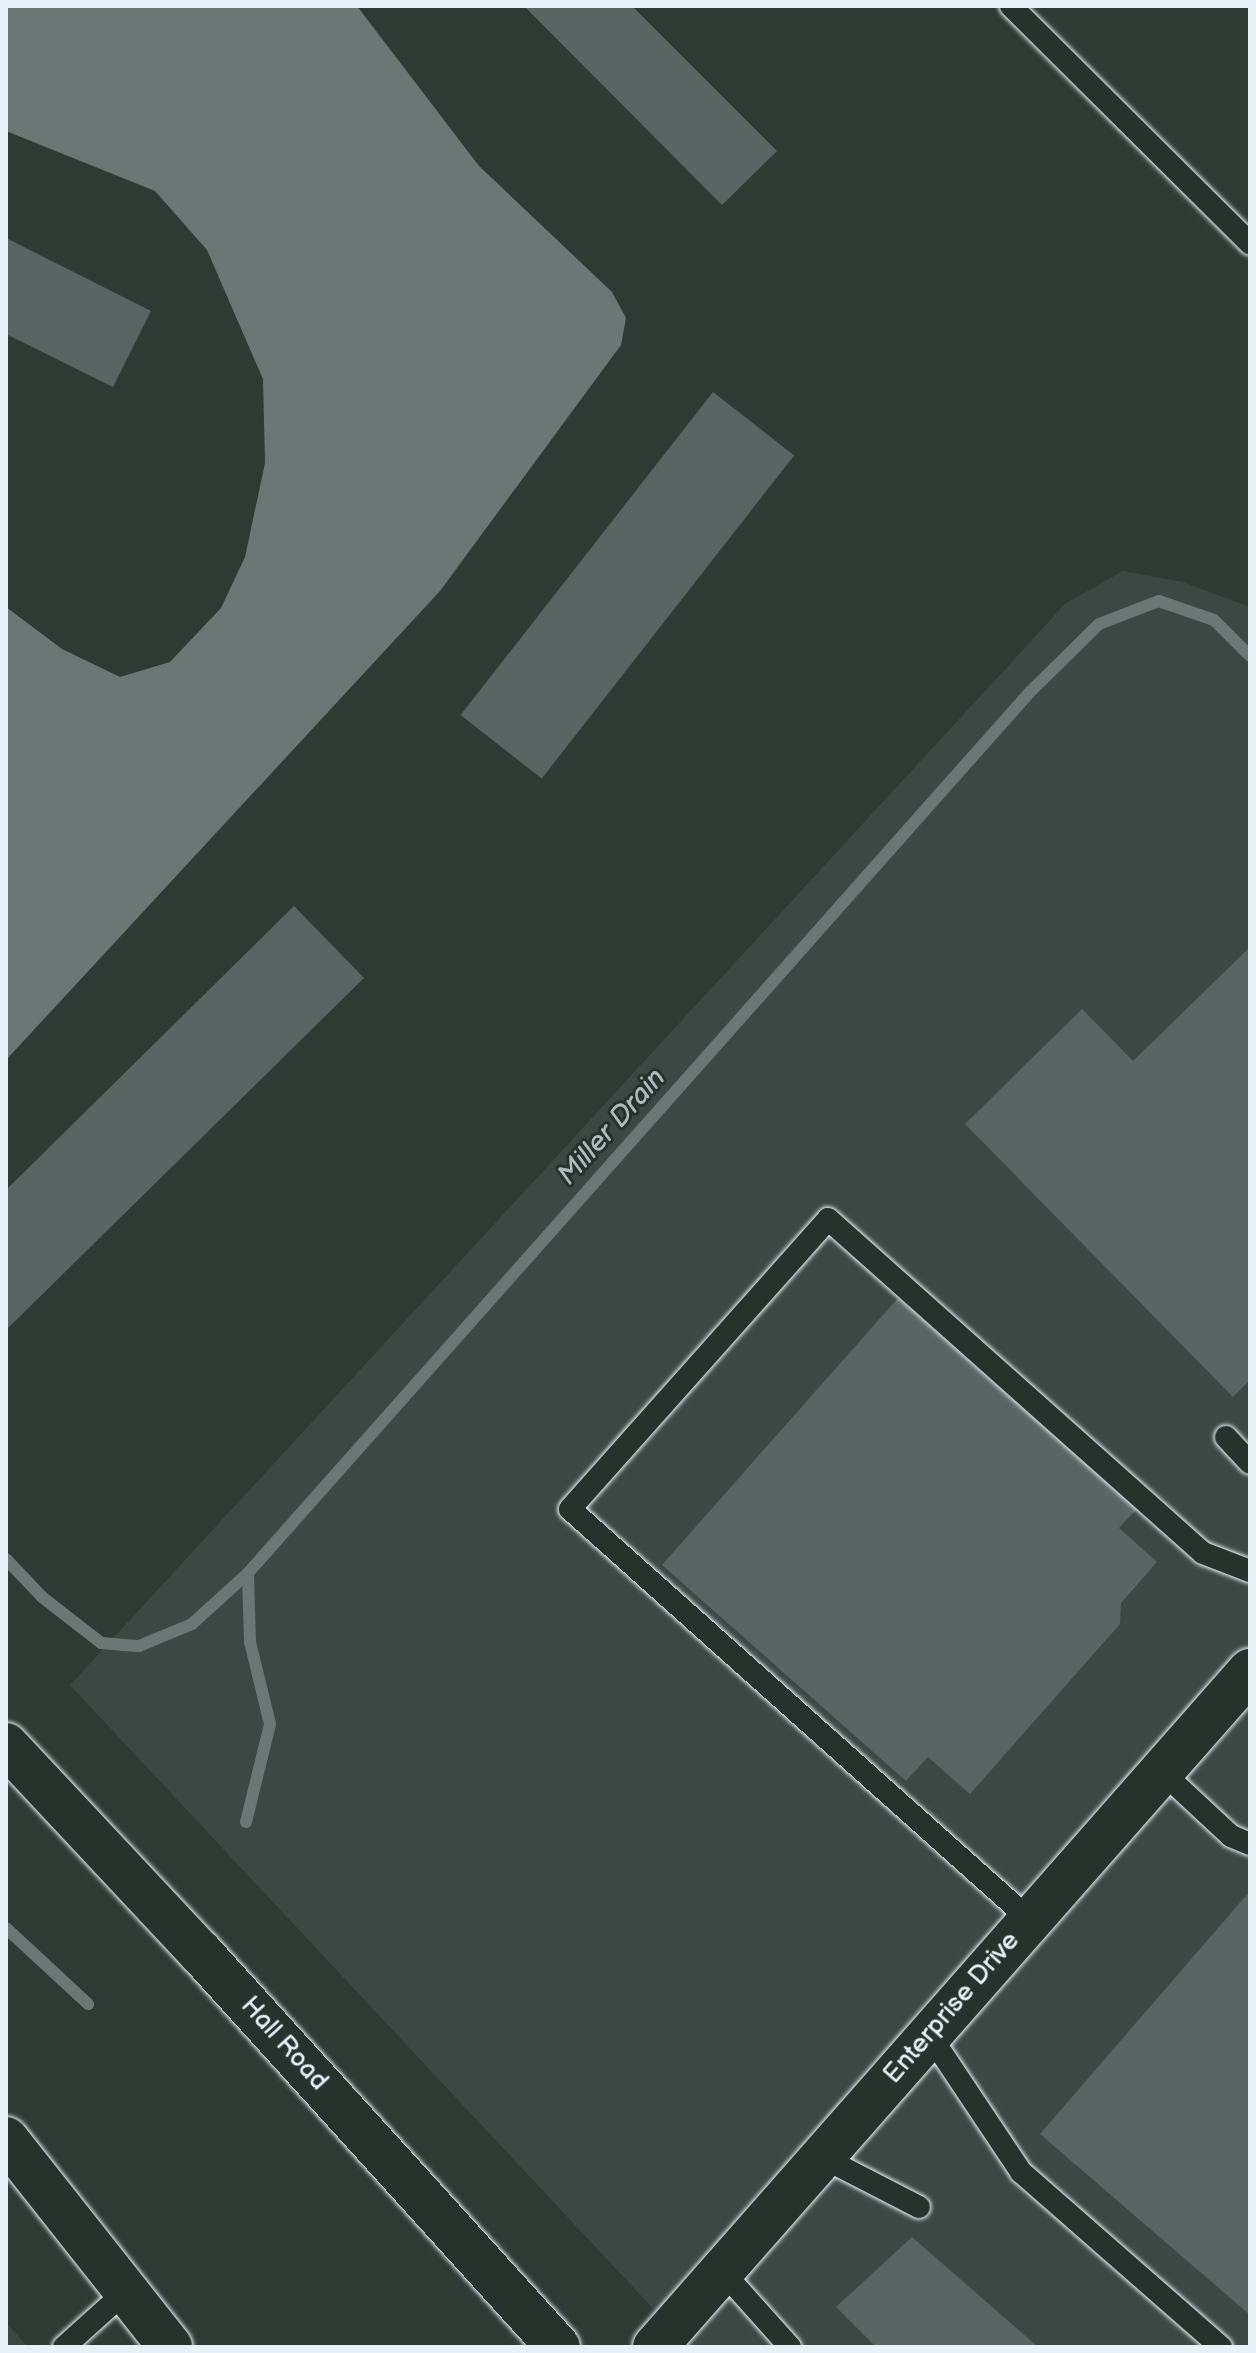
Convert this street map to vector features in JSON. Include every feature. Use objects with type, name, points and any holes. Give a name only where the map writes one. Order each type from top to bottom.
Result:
[{"type":"main road","name":"Enterprise Drive","points":[[655,2347],[1250,1671]]},
{"type":"main road","name":"Hall Road","points":[[6,1745],[200,1952],[558,2347]]},
{"type":"main road","points":[[6,2139],[124,2293],[170,2347]]},
{"type":"lane","points":[[1011,6],[1250,243]]},
{"type":"lane","points":[[1029,1919],[570,1509],[828,1219],[1203,1553],[1250,1571]]},
{"type":"lane","points":[[1226,1437],[1250,1463]]},
{"type":"lane","points":[[1160,1770],[1231,1836],[1250,1844]]},
{"type":"lane","points":[[929,2034],[1021,2172],[1221,2347]]},
{"type":"lane","points":[[822,2157],[919,2207]]},
{"type":"lane","points":[[722,2271],[790,2347]]},
{"type":"lane","points":[[64,2347],[124,2293]]},
{"type":"shaded area","points":[[6,6],[357,6],[479,166],[612,292],[626,318],[621,345],[440,591],[6,1060],[6,607],[62,649],[120,677],[170,662],[221,608],[245,557],[265,463],[263,379],[207,250],[155,191],[6,131]]},
{"type":"shaded area","points":[[1123,571],[1183,582],[1250,607],[1250,2347],[689,2347],[70,1685],[1066,603]]},
{"type":"shaded area","points":[[6,2323],[28,2347],[6,2347]]},
{"type":"building","points":[[524,6],[632,6],[777,151],[722,205]]},
{"type":"building","points":[[6,238],[151,311],[113,387],[6,334]]},
{"type":"building","points":[[713,392],[794,455],[542,778],[461,715]]},
{"type":"building","points":[[294,906],[364,978],[6,1330],[6,1190]]},
{"type":"building","points":[[1250,947],[1250,1380],[1233,1397],[965,1124],[1082,1009],[1133,1061]]},
{"type":"building","points":[[898,1298],[1137,1509],[1119,1528],[1157,1562],[1121,1603],[1120,1624],[970,1794],[928,1757],[906,1781],[662,1565]]},
{"type":"building","points":[[1250,1891],[1250,2315],[1040,2134]]},
{"type":"building","points":[[912,2237],[1038,2347],[876,2347],[836,2307]]},
{"type":"waterway","name":"Miller Drain","points":[[6,1559],[42,1597],[101,1643],[139,1646],[192,1624],[248,1573],[1029,693],[1099,624],[1159,601],[1214,620],[1250,656]]},
{"type":"waterway","points":[[246,1822],[270,1724],[250,1642],[248,1573]]},
{"type":"waterway","points":[[6,1928],[88,2004]]}]
